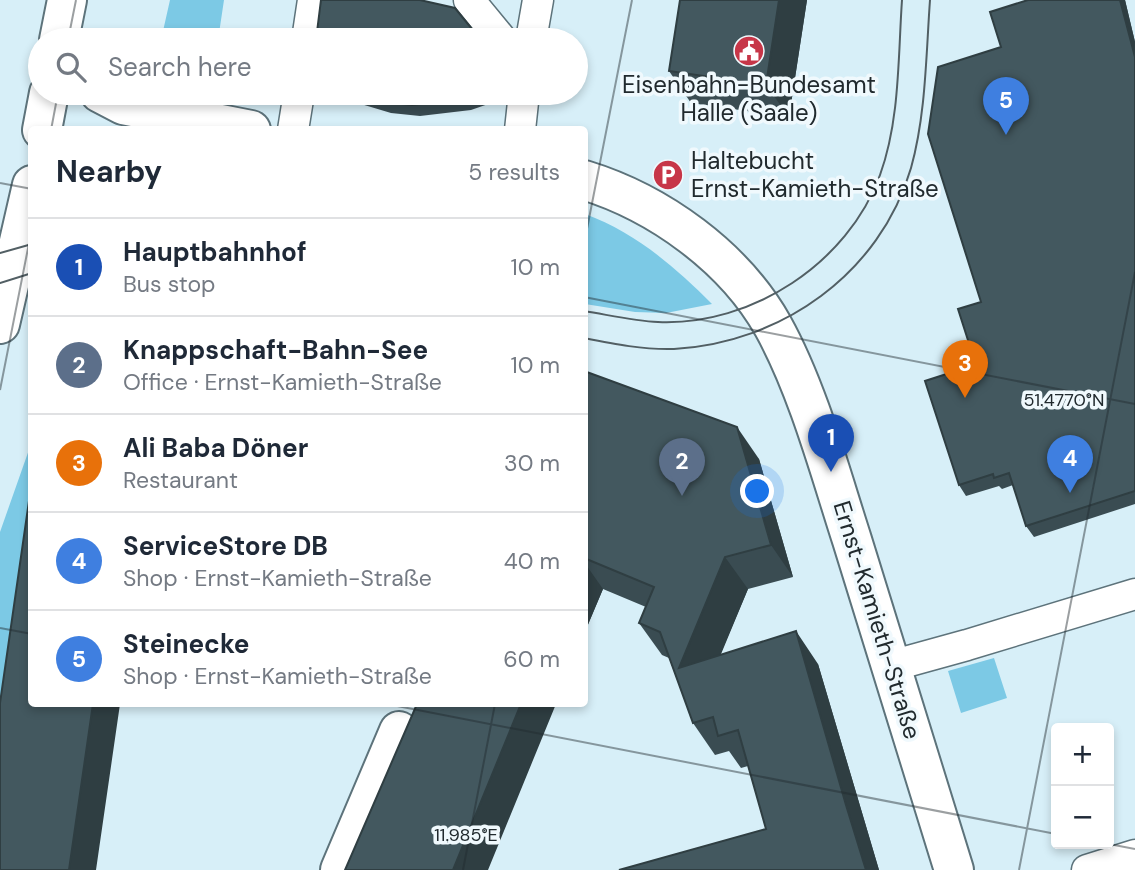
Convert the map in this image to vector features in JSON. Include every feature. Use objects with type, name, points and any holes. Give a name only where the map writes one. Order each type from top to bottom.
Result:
[{"type":"street","points":[[61,28],[67,0]]},
{"type":"street","points":[[43,126],[47,105]]},
{"type":"street","points":[[128,105],[231,126]]},
{"type":"street","name":"Ernst-Kamieth-Straße","points":[[588,181],[636,199],[683,229],[722,260],[773,325],[794,369],[826,458],[954,870]]},
{"type":"street","points":[[0,324],[28,202]]},
{"type":"street","points":[[340,870],[399,731]]},
{"type":"lane","points":[[309,28],[313,0]]},
{"type":"lane","points":[[469,0],[492,28]]},
{"type":"lane","points":[[533,28],[538,0]]},
{"type":"lane","points":[[294,126],[297,105]]},
{"type":"lane","points":[[520,126],[523,105]]},
{"type":"lane","points":[[891,666],[1135,594]]},
{"type":"lane","points":[[1087,870],[1135,855]]},
{"type":"shaded area","points":[[170,0],[224,0],[220,28],[164,28]]},
{"type":"shaded area","points":[[588,215],[621,230],[653,252],[712,304],[666,313],[635,312],[588,304]]},
{"type":"shaded area","points":[[28,453],[28,688],[0,870],[0,532]]},
{"type":"shaded area","points":[[994,658],[1007,698],[961,713],[948,671]]},
{"type":"building","points":[[321,0],[420,0],[455,8],[471,28],[318,28]]},
{"type":"building","points":[[680,0],[779,0],[766,85],[669,71]]},
{"type":"building","points":[[1028,0],[1120,0],[1135,57],[1135,491],[1026,526],[1009,473],[994,478],[993,474],[959,485],[925,381],[959,370],[958,365],[974,359],[958,309],[981,302],[928,134],[938,67],[1001,47],[990,12]]},
{"type":"building","points":[[588,372],[737,427],[771,545],[725,557],[679,668],[796,631],[866,870],[619,870],[766,829],[738,730],[718,736],[713,717],[693,723],[660,632],[639,623],[654,587],[588,560]]},
{"type":"building","points":[[28,508],[28,707],[93,707],[69,870],[0,870],[0,703]]},
{"type":"building","points":[[416,707],[520,707],[453,870],[345,870]]},
{"type":"tram line","points":[[588,312],[658,322],[693,320],[728,313],[761,300],[792,283],[820,261],[845,236],[865,207],[887,154],[895,110],[902,0]]},
{"type":"tram line","points":[[588,339],[663,349],[714,344],[752,333],[788,317],[821,296],[851,270],[876,240],[896,206],[911,168],[923,106],[930,0]]},
{"type":"tram line","points":[[0,253],[28,245]]},
{"type":"tram line","points":[[0,283],[28,274]]},
{"type":"place","name":"Eisenbahn-Bundesamt Halle (Saale)","points":[[749,51]]},
{"type":"place","name":"Steinecke","points":[[1006,135]]},
{"type":"place","name":"Haltebucht Ernst-Kamieth-Straße","points":[[668,175]]},
{"type":"place","name":"Ali Baba Döner","points":[[965,398]]},
{"type":"place","name":"Hauptbahnhof","points":[[831,472]]},
{"type":"place","name":"ServiceStore DB","points":[[1070,493]]},
{"type":"place","name":"Knappschaft-Bahn-See","points":[[682,496]]}]
